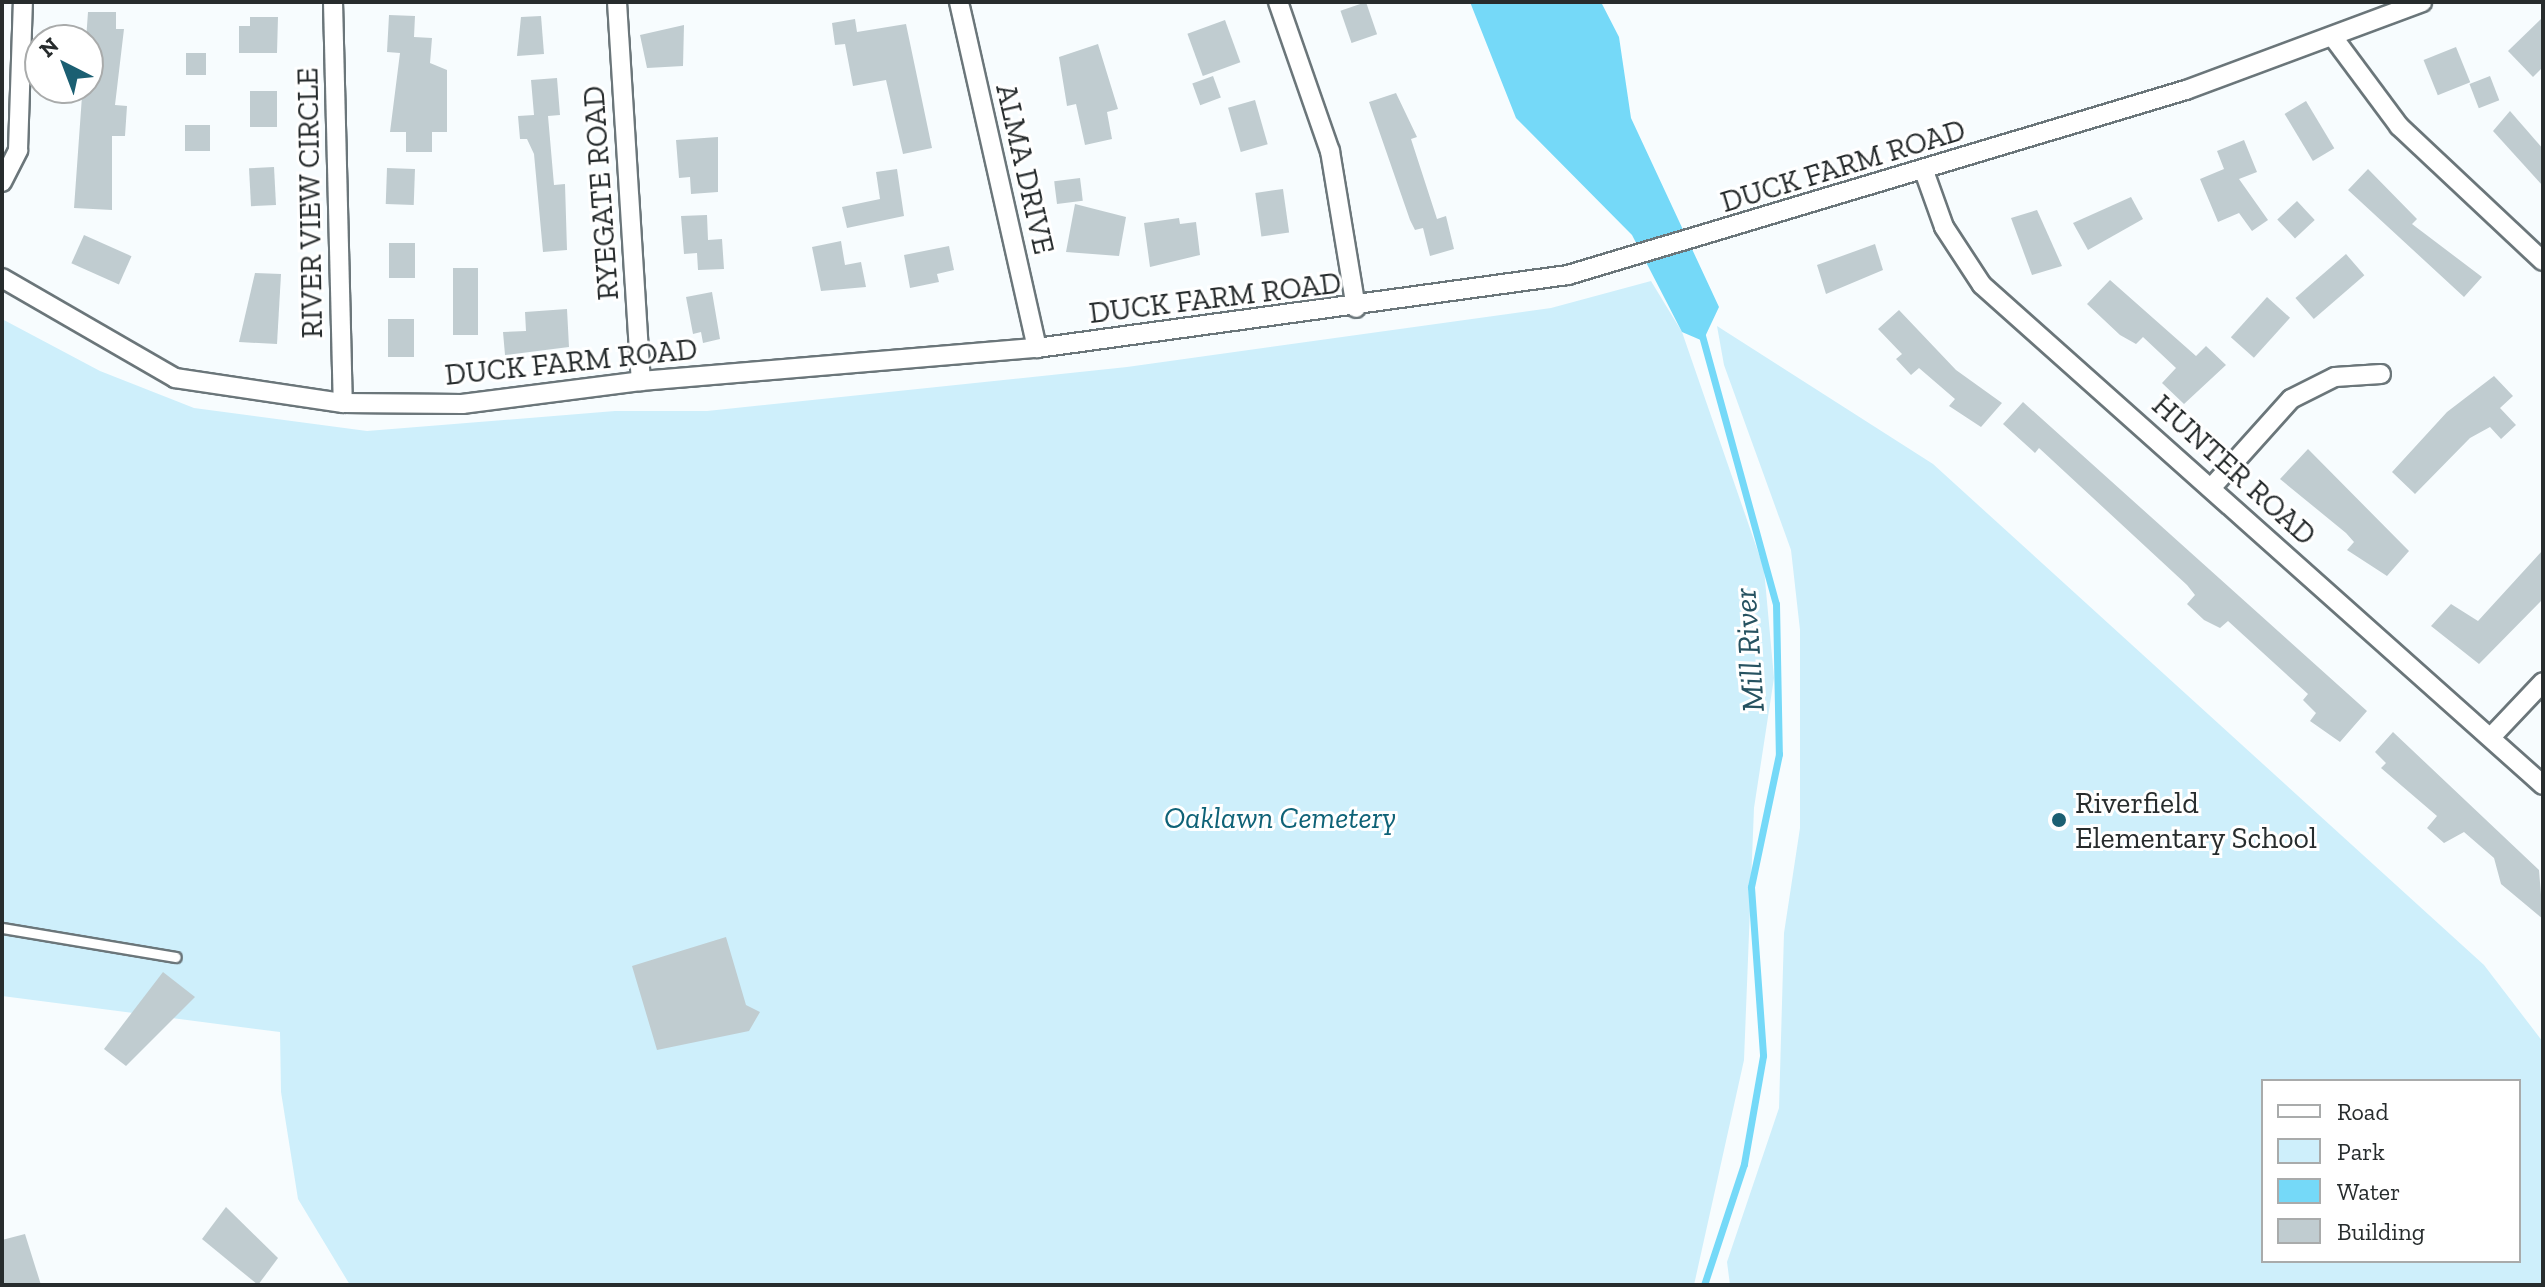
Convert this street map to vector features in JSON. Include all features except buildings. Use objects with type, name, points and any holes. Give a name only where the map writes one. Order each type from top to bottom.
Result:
[{"type":"street","points":[[2,182],[18,150],[23,2]]},
{"type":"street","name":"RIVER VIEW CIRCLE","points":[[333,2],[343,403]]},
{"type":"street","name":"RYEGATE ROAD","points":[[617,2],[641,381]]},
{"type":"street","name":"ALMA DRIVE","points":[[959,2],[1037,348]]},
{"type":"street","points":[[1278,2],[1330,151],[1356,308]]},
{"type":"street","name":"DUCK FARM ROAD","points":[[2,278],[175,378],[343,403],[462,404],[641,381],[1037,348],[1510,287],[1607,264],[1721,234],[1924,171],[2333,37],[2422,2]]},
{"type":"street","points":[[2333,37],[2399,126],[2543,261]]},
{"type":"street","name":"HUNTER ROAD","points":[[1924,171],[1944,227],[1982,285],[2492,736],[2543,785]]},
{"type":"street","points":[[2212,487],[2291,399],[2335,377],[2381,374]]},
{"type":"street","points":[[2492,736],[2543,682]]},
{"type":"lane","points":[[2,928],[176,957]]},
{"type":"green space","name":"Oaklawn Cemetery","points":[[1651,281],[1682,332],[1764,569],[1774,678],[1754,808],[1744,1060],[1694,1285],[350,1285],[298,1199],[281,1092],[280,1032],[2,996],[2,319],[100,371],[194,408],[367,431],[615,411],[707,411],[1127,367],[1551,308]]},
{"type":"green space","name":"Riverfield Elementary School","points":[[1717,326],[1933,464],[2484,965],[2543,1042],[2543,1285],[1730,1285],[1727,1262],[1779,1108],[1784,933],[1800,828],[1800,630],[1791,550],[1724,365]]},
{"type":"water","points":[[1470,2],[1601,2],[1619,37],[1631,118],[1719,307],[1703,341],[1682,332],[1632,235],[1516,118]]},
{"type":"waterway","name":"Mill River","points":[[1701,332],[1776,604],[1779,754],[1751,887],[1763,1056],[1744,1164],[1704,1285]]},
{"type":"place","name":"Riverfield Elementary School","points":[[2059,820]]}]
